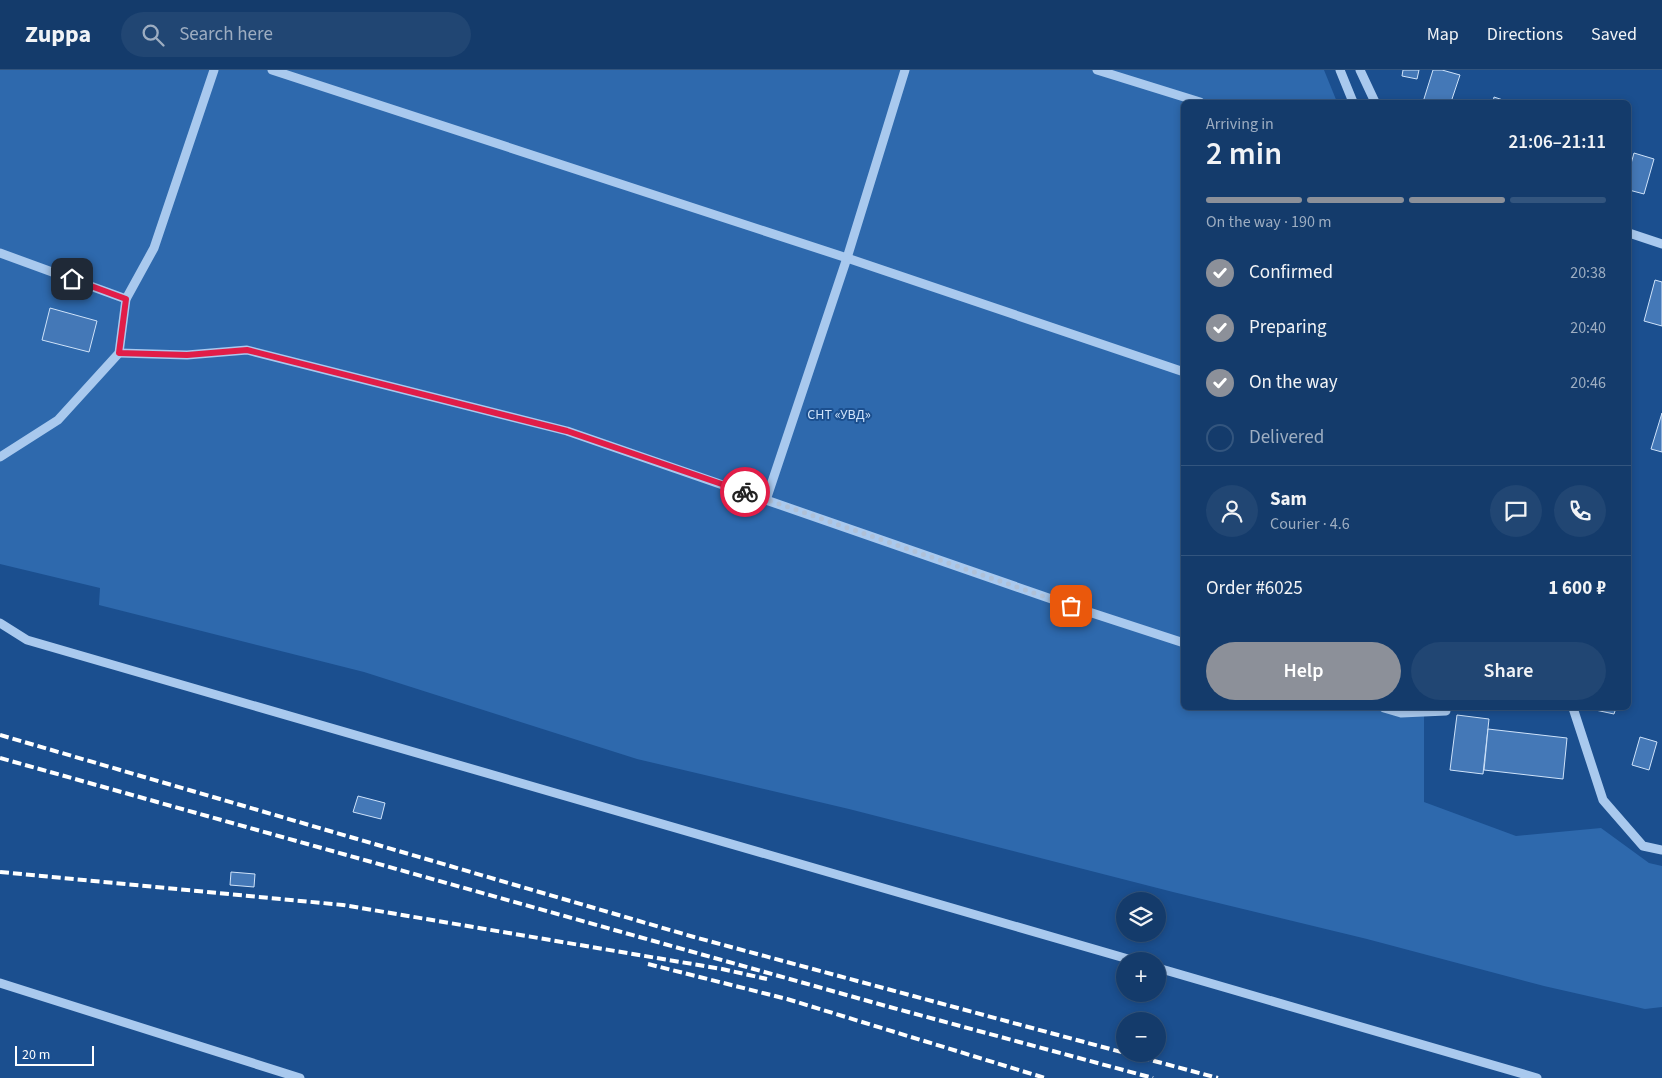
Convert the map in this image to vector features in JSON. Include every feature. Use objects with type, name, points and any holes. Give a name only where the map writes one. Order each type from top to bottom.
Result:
[{"type":"street","points":[[0,458],[58,420],[119,353],[126,299],[154,248],[214,70]]},
{"type":"street","points":[[272,70],[847,258],[1181,371]]},
{"type":"street","points":[[766,500],[847,258],[905,70]]},
{"type":"street","points":[[1097,70],[1194,100]]},
{"type":"street","points":[[1340,70],[1352,100]]},
{"type":"street","points":[[1360,70],[1373,100]]},
{"type":"street","points":[[1631,234],[1662,244]]},
{"type":"street","points":[[0,253],[126,299]]},
{"type":"street","points":[[119,353],[187,355],[247,350],[567,431],[1080,609],[1181,642]]},
{"type":"street","points":[[0,623],[27,640],[1116,955]]},
{"type":"street","points":[[1391,710],[1401,713],[1446,711]]},
{"type":"street","points":[[1574,710],[1603,800],[1643,846],[1662,850]]},
{"type":"street","points":[[1166,970],[1538,1078]]},
{"type":"street","points":[[0,983],[300,1078]]},
{"type":"green space","name":"СНТ «УВД»","points":[[0,70],[1324,70],[1336,100],[1181,100],[1181,710],[1424,710],[1424,802],[1516,836],[1601,828],[1649,863],[1662,866],[1662,1007],[1645,1009],[1544,986],[1367,939],[1173,892],[849,809],[637,759],[364,672],[99,605],[100,588],[0,564]]},
{"type":"building","points":[[1403,70],[1419,70],[1417,79],[1402,76]]},
{"type":"building","points":[[1433,70],[1442,70],[1460,75],[1452,100],[1424,100]]},
{"type":"building","points":[[1634,153],[1654,159],[1644,194],[1631,191],[1631,164]]},
{"type":"building","points":[[1655,280],[1662,282],[1662,326],[1644,321]]},
{"type":"building","points":[[50,308],[97,321],[89,352],[42,340]]},
{"type":"building","points":[[1662,413],[1662,452],[1651,449]]},
{"type":"building","points":[[1595,710],[1615,710],[1614,714]]},
{"type":"building","points":[[1457,715],[1489,719],[1483,774],[1450,770]]},
{"type":"building","points":[[1488,729],[1567,738],[1563,779],[1484,770]]},
{"type":"building","points":[[1640,737],[1657,742],[1649,770],[1632,765]]},
{"type":"building","points":[[358,796],[385,803],[381,819],[353,812]]},
{"type":"building","points":[[231,872],[255,874],[254,887],[230,885]]},
{"type":"railway","points":[[0,735],[694,937],[1116,1051]]},
{"type":"railway","points":[[0,758],[886,1006],[1153,1078]]},
{"type":"railway","points":[[0,872],[343,905],[722,969],[767,979]]},
{"type":"railway","points":[[648,964],[787,999],[1045,1078]]},
{"type":"railway","points":[[1158,1062],[1218,1078]]},
{"type":"way so far","points":[[745,492],[1071,606]]},
{"type":"route","points":[[72,279],[126,299],[119,353],[187,355],[247,350],[567,431],[745,492]]}]
